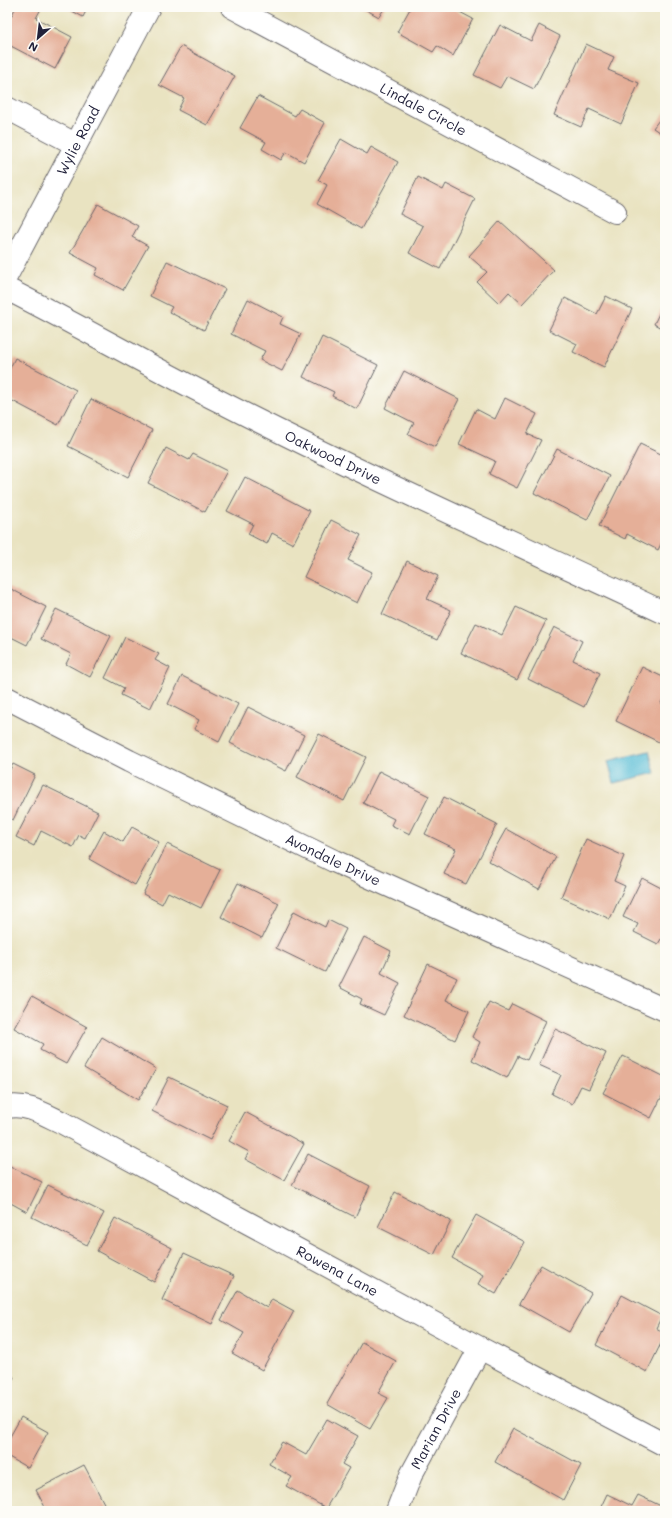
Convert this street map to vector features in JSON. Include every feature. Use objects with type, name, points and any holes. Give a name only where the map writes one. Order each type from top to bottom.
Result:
[{"type":"street","name":"Wylie Road","points":[[7,275],[75,144],[149,7]]},
{"type":"street","name":"Lindale Circle","points":[[232,7],[615,212]]},
{"type":"street","points":[[7,108],[75,144]]},
{"type":"street","name":"Oakwood Drive","points":[[7,289],[225,404],[420,500],[665,613]]},
{"type":"street","name":"Avondale Drive","points":[[7,698],[130,761],[334,861],[665,1010]]},
{"type":"street","name":"Rowena Lane","points":[[7,1107],[18,1105],[34,1109],[61,1122],[480,1348],[665,1445]]},
{"type":"street","name":"Marian Drive","points":[[397,1511],[411,1475],[480,1348]]},
{"type":"water","points":[[649,751],[655,773],[614,783],[608,761]]},
{"type":"building","points":[[16,7],[42,7],[36,18],[72,37],[55,69],[7,44],[7,24]]},
{"type":"building","points":[[65,7],[88,7],[83,17]]},
{"type":"building","points":[[361,7],[385,7],[379,17]]},
{"type":"building","points":[[411,7],[455,7],[454,9],[473,19],[453,56],[437,46],[433,52],[397,32]]},
{"type":"building","points":[[500,25],[531,41],[539,25],[560,36],[534,89],[507,76],[500,88],[474,75]]},
{"type":"building","points":[[586,44],[614,57],[608,70],[639,83],[621,124],[589,109],[581,127],[554,115]]},
{"type":"building","points":[[181,46],[235,76],[207,125],[178,110],[184,98],[159,85]]},
{"type":"building","points":[[258,96],[295,116],[300,109],[325,123],[304,162],[286,152],[281,160],[262,149],[266,142],[240,128]]},
{"type":"building","points":[[665,112],[665,136],[653,128]]},
{"type":"building","points":[[341,139],[367,154],[371,147],[398,162],[361,229],[317,204],[327,185],[318,180]]},
{"type":"building","points":[[418,177],[443,190],[446,184],[475,199],[440,269],[409,253],[423,226],[400,214]]},
{"type":"building","points":[[98,204],[138,226],[132,237],[148,246],[123,290],[95,275],[98,268],[70,253]]},
{"type":"building","points":[[500,221],[554,270],[522,304],[509,292],[499,303],[477,282],[487,272],[469,256]]},
{"type":"building","points":[[167,261],[225,289],[204,330],[169,312],[172,307],[150,296]]},
{"type":"building","points":[[606,296],[632,309],[604,367],[573,352],[577,344],[549,330],[565,298],[597,314]]},
{"type":"building","points":[[248,299],[283,317],[280,324],[301,334],[282,371],[260,360],[265,351],[231,334]]},
{"type":"building","points":[[665,301],[665,330],[654,324]]},
{"type":"building","points":[[322,337],[378,365],[357,409],[332,396],[334,392],[303,377]]},
{"type":"building","points":[[15,358],[76,390],[58,425],[7,398],[7,374]]},
{"type":"building","points":[[404,371],[459,399],[435,447],[408,434],[414,423],[385,408]]},
{"type":"building","points":[[505,398],[537,414],[527,434],[541,440],[517,488],[489,474],[495,461],[459,444],[476,409],[495,419]]},
{"type":"building","points":[[91,399],[152,430],[128,477],[68,446]]},
{"type":"building","points":[[640,444],[665,456],[665,536],[658,550],[627,534],[625,539],[599,526]]},
{"type":"building","points":[[166,448],[189,460],[193,454],[227,471],[205,512],[148,483]]},
{"type":"building","points":[[557,449],[610,476],[587,520],[534,493]]},
{"type":"building","points":[[245,477],[310,511],[293,544],[272,533],[267,544],[248,534],[253,524],[227,511]]},
{"type":"building","points":[[331,520],[361,535],[348,560],[372,572],[357,603],[304,577]]},
{"type":"building","points":[[407,561],[438,576],[427,599],[451,610],[437,640],[382,614]]},
{"type":"building","points":[[7,587],[46,607],[27,645],[7,635]]},
{"type":"building","points":[[516,607],[546,621],[517,680],[461,653],[476,623],[502,635]]},
{"type":"building","points":[[56,609],[111,636],[90,677],[66,664],[71,654],[41,639]]},
{"type":"building","points":[[554,627],[582,641],[573,660],[600,673],[584,707],[528,679]]},
{"type":"building","points":[[125,637],[159,654],[155,660],[170,668],[150,709],[121,695],[124,688],[105,678]]},
{"type":"building","points":[[642,667],[665,678],[665,695],[661,703],[665,705],[665,745],[616,721]]},
{"type":"building","points":[[182,676],[238,704],[219,742],[194,729],[199,720],[168,704]]},
{"type":"building","points":[[248,707],[304,735],[286,771],[230,743]]},
{"type":"building","points":[[319,734],[366,757],[344,801],[297,777]]},
{"type":"building","points":[[13,764],[35,775],[13,820],[7,817],[7,775]]},
{"type":"building","points":[[379,771],[429,796],[410,834],[391,825],[394,819],[363,803]]},
{"type":"building","points":[[43,785],[98,812],[85,838],[79,835],[73,847],[41,831],[34,846],[16,837]]},
{"type":"building","points":[[444,797],[497,824],[466,884],[444,874],[456,849],[425,834]]},
{"type":"building","points":[[132,827],[159,842],[135,885],[89,859],[104,831],[123,842]]},
{"type":"building","points":[[506,829],[556,857],[539,889],[488,861]]},
{"type":"building","points":[[586,839],[624,856],[614,881],[625,886],[610,919],[561,897]]},
{"type":"building","points":[[167,844],[220,870],[201,908],[168,892],[162,904],[143,894]]},
{"type":"building","points":[[642,878],[665,890],[665,941],[661,939],[658,944],[634,932],[638,924],[623,917]]},
{"type":"building","points":[[238,883],[279,903],[262,938],[221,917]]},
{"type":"building","points":[[294,911],[325,927],[328,920],[346,929],[325,972],[276,948]]},
{"type":"building","points":[[364,937],[391,951],[381,973],[400,983],[384,1015],[360,1004],[362,999],[339,987]]},
{"type":"building","points":[[428,964],[457,978],[446,1000],[469,1011],[455,1040],[404,1015]]},
{"type":"building","points":[[32,996],[87,1027],[66,1064],[40,1050],[43,1044],[14,1028]]},
{"type":"building","points":[[489,1002],[508,1011],[512,1004],[546,1021],[527,1060],[518,1056],[507,1078],[472,1060],[480,1042],[472,1037]]},
{"type":"building","points":[[555,1029],[606,1053],[589,1089],[581,1086],[572,1104],[552,1094],[561,1075],[539,1065]]},
{"type":"building","points":[[102,1037],[156,1069],[138,1100],[84,1068]]},
{"type":"building","points":[[623,1056],[665,1077],[665,1090],[651,1118],[603,1093]]},
{"type":"building","points":[[169,1077],[227,1105],[210,1140],[152,1111]]},
{"type":"building","points":[[245,1112],[304,1144],[284,1180],[245,1159],[249,1152],[229,1141]]},
{"type":"building","points":[[308,1154],[370,1186],[355,1217],[292,1185]]},
{"type":"building","points":[[8,1165],[42,1182],[27,1212],[7,1201]]},
{"type":"building","points":[[48,1185],[104,1213],[87,1245],[32,1217]]},
{"type":"building","points":[[395,1192],[451,1221],[434,1255],[378,1227]]},
{"type":"building","points":[[476,1215],[525,1242],[496,1294],[478,1284],[483,1275],[452,1258]]},
{"type":"building","points":[[115,1218],[172,1248],[154,1282],[97,1251]]},
{"type":"building","points":[[184,1253],[234,1276],[212,1324],[162,1300]]},
{"type":"building","points":[[541,1265],[591,1293],[569,1332],[519,1304]]},
{"type":"building","points":[[238,1290],[267,1308],[272,1299],[294,1311],[262,1370],[232,1353],[244,1333],[221,1320]]},
{"type":"building","points":[[622,1295],[662,1316],[656,1328],[665,1333],[665,1335],[647,1372],[596,1345]]},
{"type":"building","points":[[362,1342],[396,1361],[378,1393],[388,1398],[370,1429],[327,1404]]},
{"type":"building","points":[[7,1366],[14,1378],[7,1383]]},
{"type":"building","points":[[21,1417],[48,1432],[28,1468],[7,1456],[7,1442]]},
{"type":"building","points":[[327,1419],[358,1436],[342,1464],[349,1468],[326,1508],[286,1486],[292,1477],[269,1464],[282,1442],[306,1455]]},
{"type":"building","points":[[513,1428],[581,1465],[563,1500],[495,1462]]},
{"type":"building","points":[[84,1465],[108,1511],[47,1511],[36,1490]]},
{"type":"building","points":[[607,1494],[632,1506],[638,1495],[661,1506],[658,1511],[599,1511]]}]
